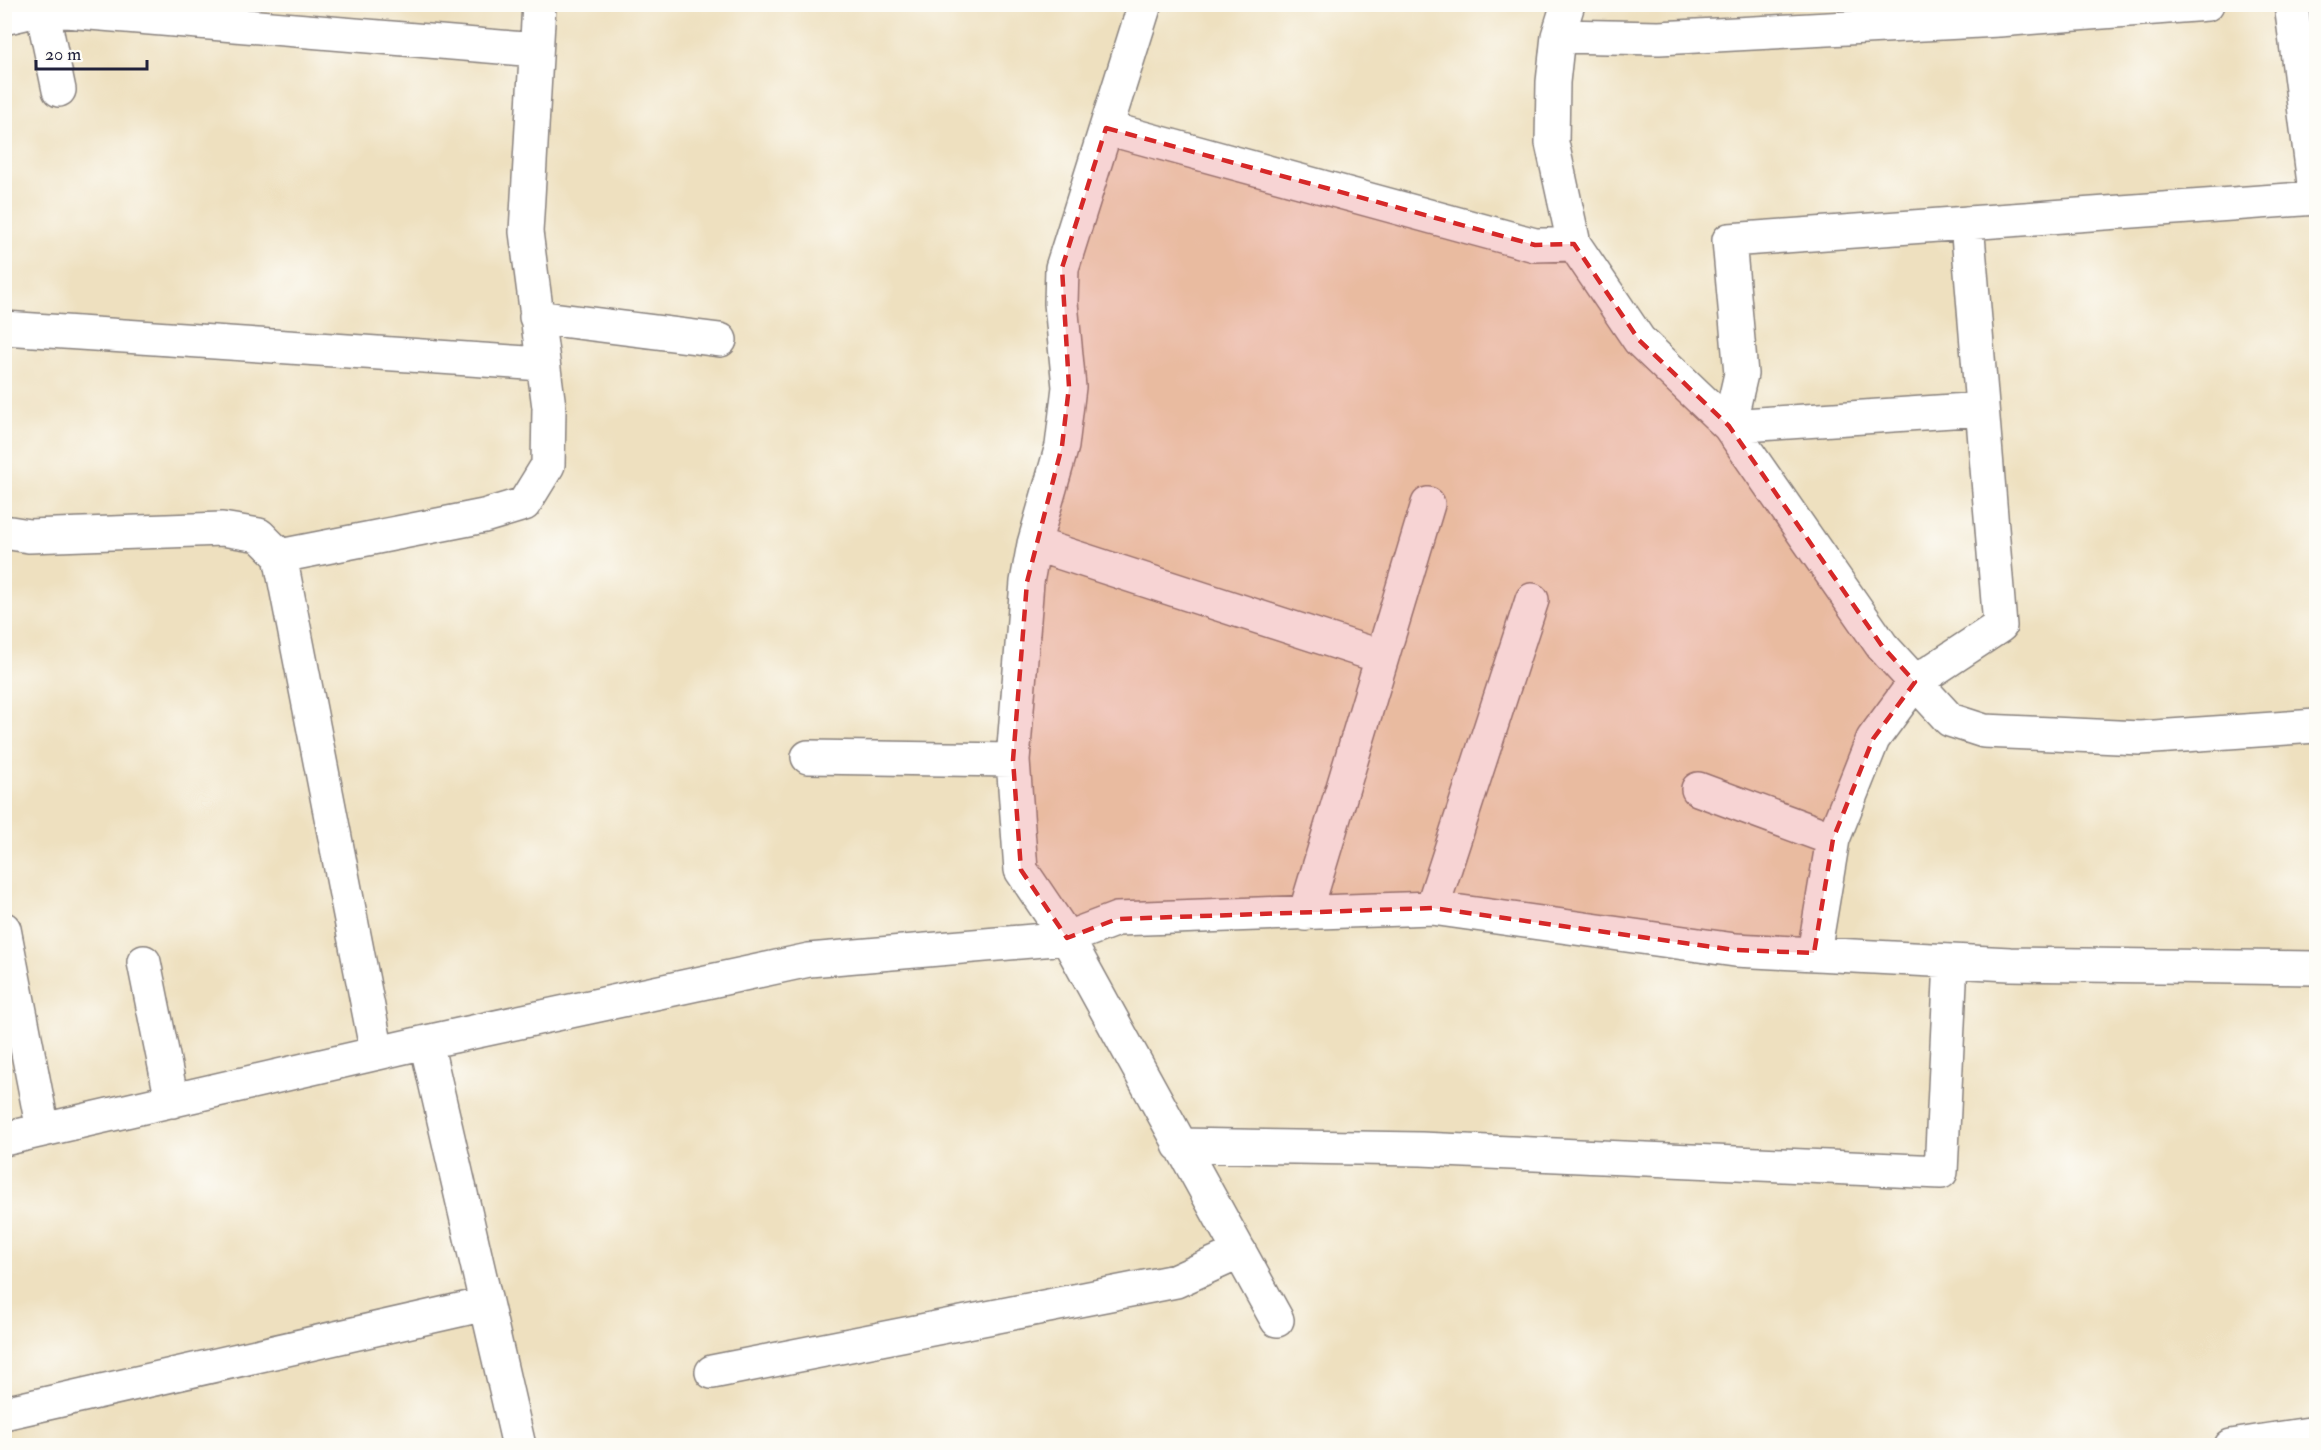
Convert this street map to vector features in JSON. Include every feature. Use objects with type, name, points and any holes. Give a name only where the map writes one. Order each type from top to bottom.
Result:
[{"type":"street","points":[[280,556],[484,516],[524,504],[548,465],[549,407],[526,232],[539,4]]},
{"type":"street","points":[[1145,4],[1062,268],[1061,303],[1069,387],[1062,446],[1034,544],[1027,582],[1013,760],[1021,870],[1067,938],[1276,1320]]},
{"type":"street","points":[[1568,4],[1558,36],[1553,82],[1552,143],[1574,244],[1639,340],[1729,426],[1882,646],[1950,720],[1984,731],[2140,738],[2316,726]]},
{"type":"street","points":[[1558,36],[1659,38],[1999,20],[2207,4]]},
{"type":"street","points":[[1729,426],[1741,374],[1729,240],[1967,223],[2316,185],[2291,4]]},
{"type":"street","points":[[4,18],[42,9],[536,50]]},
{"type":"street","points":[[42,9],[59,90]]},
{"type":"street","points":[[1106,128],[1535,245],[1574,244]]},
{"type":"street","points":[[1814,954],[1833,839],[1873,739],[1915,682],[2000,626],[1967,223]]},
{"type":"street","points":[[536,317],[720,340]]},
{"type":"street","points":[[4,328],[542,364]]},
{"type":"street","points":[[1729,426],[1982,409]]},
{"type":"street","points":[[1305,914],[1428,504]]},
{"type":"street","points":[[4,532],[29,536],[222,529],[259,535],[280,556],[377,1053]]},
{"type":"street","points":[[1034,544],[1382,657]]},
{"type":"street","points":[[1432,908],[1532,600]]},
{"type":"street","points":[[808,757],[1013,760]]},
{"type":"street","points":[[1698,789],[1833,839]]},
{"type":"street","points":[[4,1138],[426,1042],[809,960],[1067,938],[1117,919],[1432,908],[1735,950],[2022,964],[2316,968]]},
{"type":"street","points":[[4,929],[43,1130]]},
{"type":"street","points":[[1179,1145],[1421,1149],[1941,1172],[1951,961]]},
{"type":"street","points":[[144,962],[172,1101]]},
{"type":"street","points":[[426,1042],[519,1446]]},
{"type":"street","points":[[712,1372],[1176,1281],[1240,1252]]},
{"type":"street","points":[[4,1413],[486,1304]]},
{"type":"street","points":[[2231,1446],[2316,1433]]},
{"type":"highlighted area","points":[[1106,128],[1535,245],[1574,244],[1639,340],[1729,426],[1882,646],[1915,682],[1873,739],[1833,839],[1814,953],[1735,950],[1432,908],[1117,919],[1067,938],[1021,870],[1013,760],[1027,582],[1062,446],[1069,387],[1062,268]]}]
